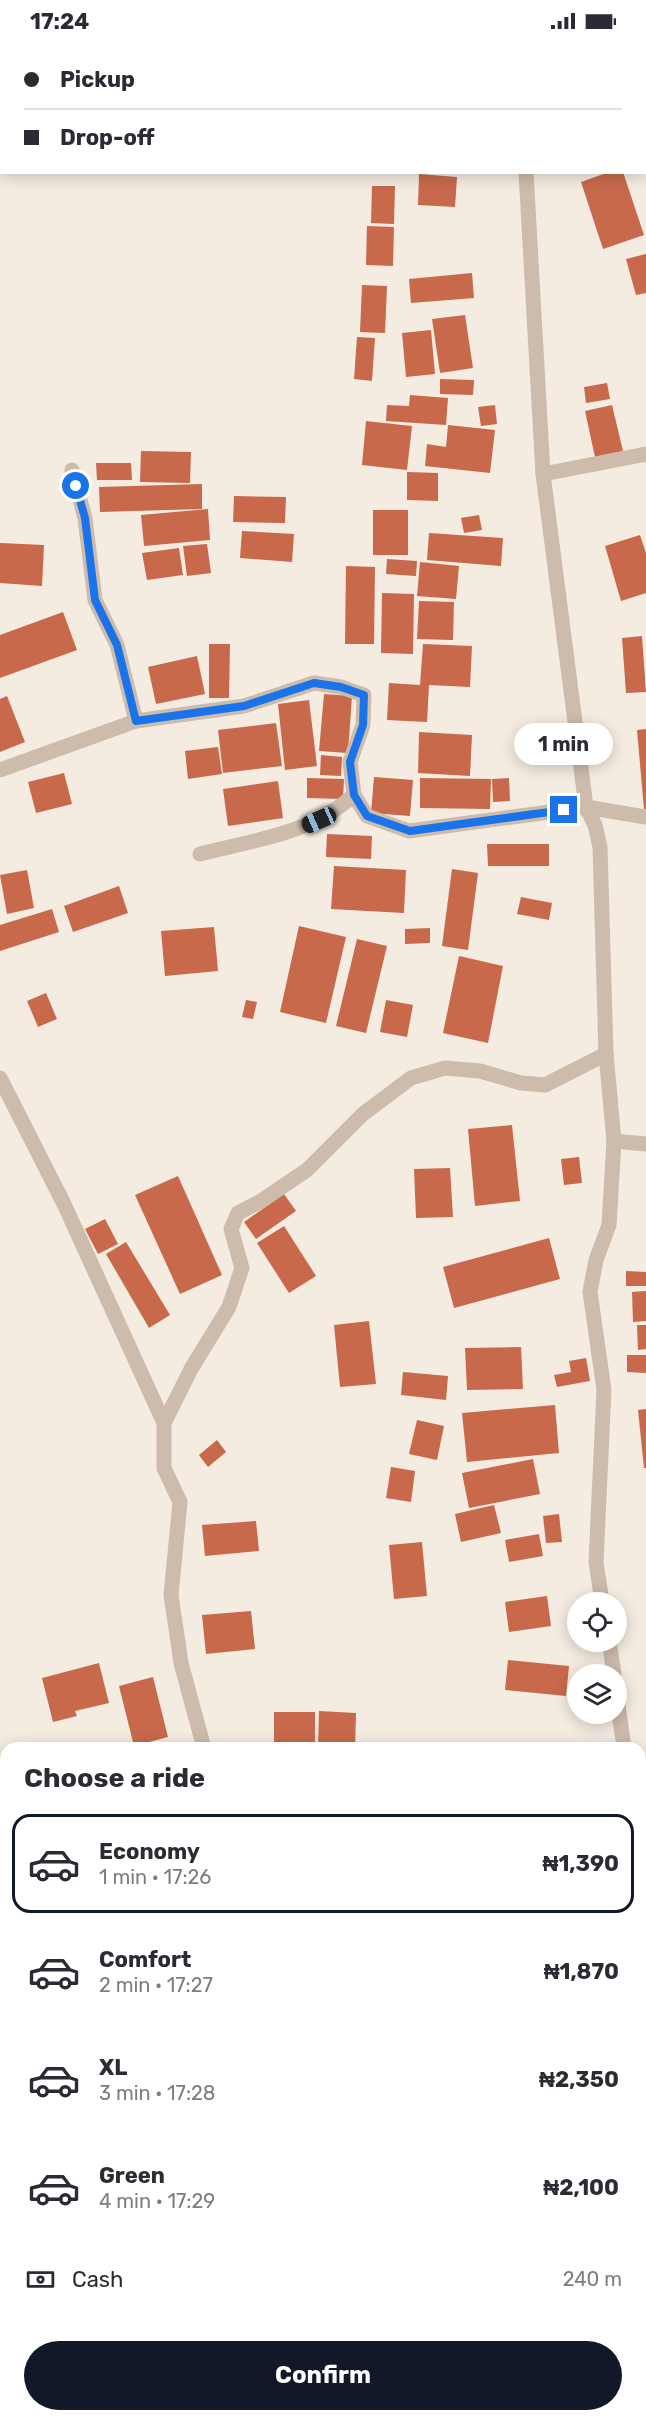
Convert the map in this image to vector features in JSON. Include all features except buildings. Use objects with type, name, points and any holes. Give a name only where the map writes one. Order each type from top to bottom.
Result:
[{"type":"street","points":[[526,174],[543,474],[586,807],[595,825],[600,846],[606,1054],[614,1141],[609,1225],[596,1260],[590,1292],[604,1390],[596,1562],[600,1592]]},
{"type":"street","points":[[543,474],[646,454]]},
{"type":"street","points":[[72,470],[85,518],[95,600],[117,645],[136,721]]},
{"type":"street","points":[[0,770],[136,721],[244,706],[314,683],[341,687],[364,695],[363,725],[350,762],[354,795],[367,816],[410,831],[586,807],[646,817]]},
{"type":"street","points":[[200,855],[291,832],[333,812],[354,795]]},
{"type":"street","points":[[164,1423],[191,1369],[229,1307],[242,1268],[231,1230],[238,1213],[261,1201],[307,1170],[363,1114],[411,1078],[446,1068],[480,1071],[521,1083],[545,1085],[606,1054]]},
{"type":"street","points":[[0,1078],[64,1204],[164,1423],[164,1468],[180,1502],[171,1595],[181,1663],[202,1742]]},
{"type":"street","points":[[614,1141],[646,1144]]},
{"type":"street","points":[[621,1724],[623,1742]]},
{"type":"route","points":[[76,486],[85,518],[95,600],[117,645],[136,721],[244,706],[314,683],[341,687],[364,695],[363,725],[350,762],[354,795],[367,816],[410,831],[564,810]]}]
